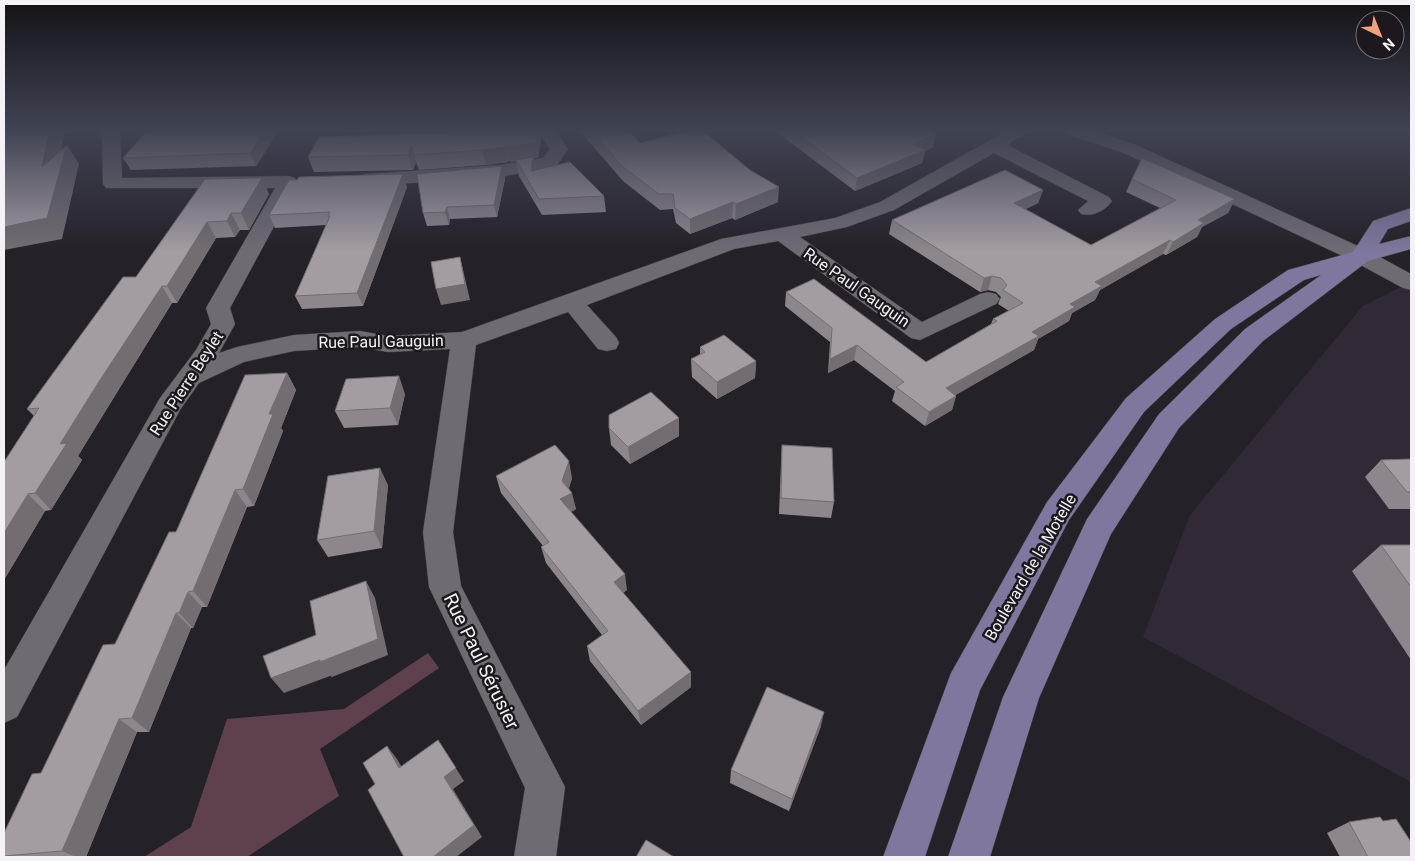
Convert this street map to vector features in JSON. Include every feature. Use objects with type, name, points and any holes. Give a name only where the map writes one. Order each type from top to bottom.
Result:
[{"type":"main road","name":"Boulevard de la Motelle","points":[[969,857],[1021,697],[1098,528],[1169,421],[1254,335],[1361,256],[1380,225],[1411,214]]},
{"type":"main road","name":"Boulevard de la Motelle","points":[[904,857],[964,685],[1058,511],[1135,406],[1223,324],[1296,275],[1411,242]]},
{"type":"street","points":[[112,170],[113,184],[308,181]]},
{"type":"street","points":[[347,180],[505,170]]},
{"type":"street","name":"Rue Paul Gauguin","points":[[189,377],[237,356],[294,343],[360,339],[388,344],[464,340],[730,244],[840,223],[888,206],[952,170]]},
{"type":"street","points":[[1042,170],[1102,201],[1088,210]]},
{"type":"street","points":[[1176,170],[1361,256],[1411,283]]},
{"type":"street","name":"Rue Pierre Beylet","points":[[4,705],[169,405],[223,324],[218,308],[288,182]]},
{"type":"street","name":"Rue Paul Gauguin","points":[[780,233],[920,332],[988,299]]},
{"type":"street","points":[[572,302],[607,343]]},
{"type":"street","name":"Rue Paul Sérusier","points":[[464,340],[438,532],[445,587],[544,787],[535,857]]},
{"type":"shaded area","points":[[1411,282],[1411,782],[1143,637],[1190,515],[1363,306]]},
{"type":"shaded area","points":[[428,653],[439,668],[320,749],[339,796],[247,857],[144,857],[191,827],[227,719],[344,709]]},
{"type":"building","points":[[4,170],[60,170],[47,218],[4,227]]},
{"type":"building","points":[[458,170],[501,170],[494,205],[447,207],[445,212],[423,213],[417,174]]},
{"type":"building","points":[[522,170],[578,170],[604,196],[539,199]]},
{"type":"building","points":[[628,170],[750,170],[779,187],[690,219],[675,208],[673,194],[659,194]]},
{"type":"building","points":[[846,170],[876,170],[857,178]]},
{"type":"building","points":[[1005,170],[1043,190],[1014,203],[1091,245],[1176,200],[1132,179],[1136,170],[1170,170],[1235,199],[1198,220],[1204,223],[1173,242],[1170,240],[1095,282],[1102,286],[1070,304],[1075,307],[1032,332],[1039,336],[946,388],[956,396],[929,412],[896,387],[904,382],[857,345],[830,359],[832,328],[786,292],[814,279],[926,362],[997,321],[993,319],[1023,303],[1003,290],[1007,285],[1001,278],[992,276],[984,278],[892,220]]},
{"type":"building","points":[[403,174],[357,293],[295,296],[330,216],[328,216],[330,212],[269,215],[289,180],[297,180],[299,177]]},
{"type":"building","points":[[262,178],[241,213],[231,213],[227,221],[207,222],[167,286],[162,286],[100,380],[60,444],[67,443],[35,493],[28,494],[4,533],[4,462],[39,408],[27,409],[123,277],[136,277],[205,179]]},
{"type":"building","points":[[460,257],[465,284],[436,289],[431,262]]},
{"type":"building","points":[[724,335],[756,361],[717,382],[691,359],[705,352],[700,347]]},
{"type":"building","points":[[287,373],[269,414],[273,414],[243,489],[235,490],[193,591],[188,592],[179,613],[176,613],[132,718],[119,719],[62,851],[4,856],[4,833],[32,774],[41,773],[103,645],[115,644],[169,532],[176,532],[245,375]]},
{"type":"building","points":[[399,376],[390,408],[335,411],[346,379]]},
{"type":"building","points":[[651,392],[679,418],[628,447],[609,428],[609,415]]},
{"type":"building","points":[[555,445],[569,461],[562,481],[572,493],[560,499],[625,574],[614,582],[691,672],[638,711],[587,646],[608,631],[541,547],[549,542],[496,476]]},
{"type":"building","points":[[782,445],[832,448],[834,502],[781,498]]},
{"type":"building","points":[[1411,459],[1411,492],[1407,492],[1381,460]]},
{"type":"building","points":[[380,468],[374,531],[317,540],[328,476]]},
{"type":"building","points":[[1381,545],[1411,545],[1411,587]]},
{"type":"building","points":[[366,581],[378,639],[320,662],[320,660],[271,678],[263,656],[316,635],[310,601]]},
{"type":"building","points":[[767,687],[824,712],[792,799],[731,770]]},
{"type":"building","points":[[438,740],[456,768],[444,777],[474,825],[433,857],[404,857],[368,790],[375,784],[363,763],[387,746],[399,768]]},
{"type":"building","points":[[1380,817],[1383,821],[1396,819],[1411,842],[1411,857],[1368,857],[1349,822]]},
{"type":"building","points":[[646,840],[674,857],[636,857]]}]
